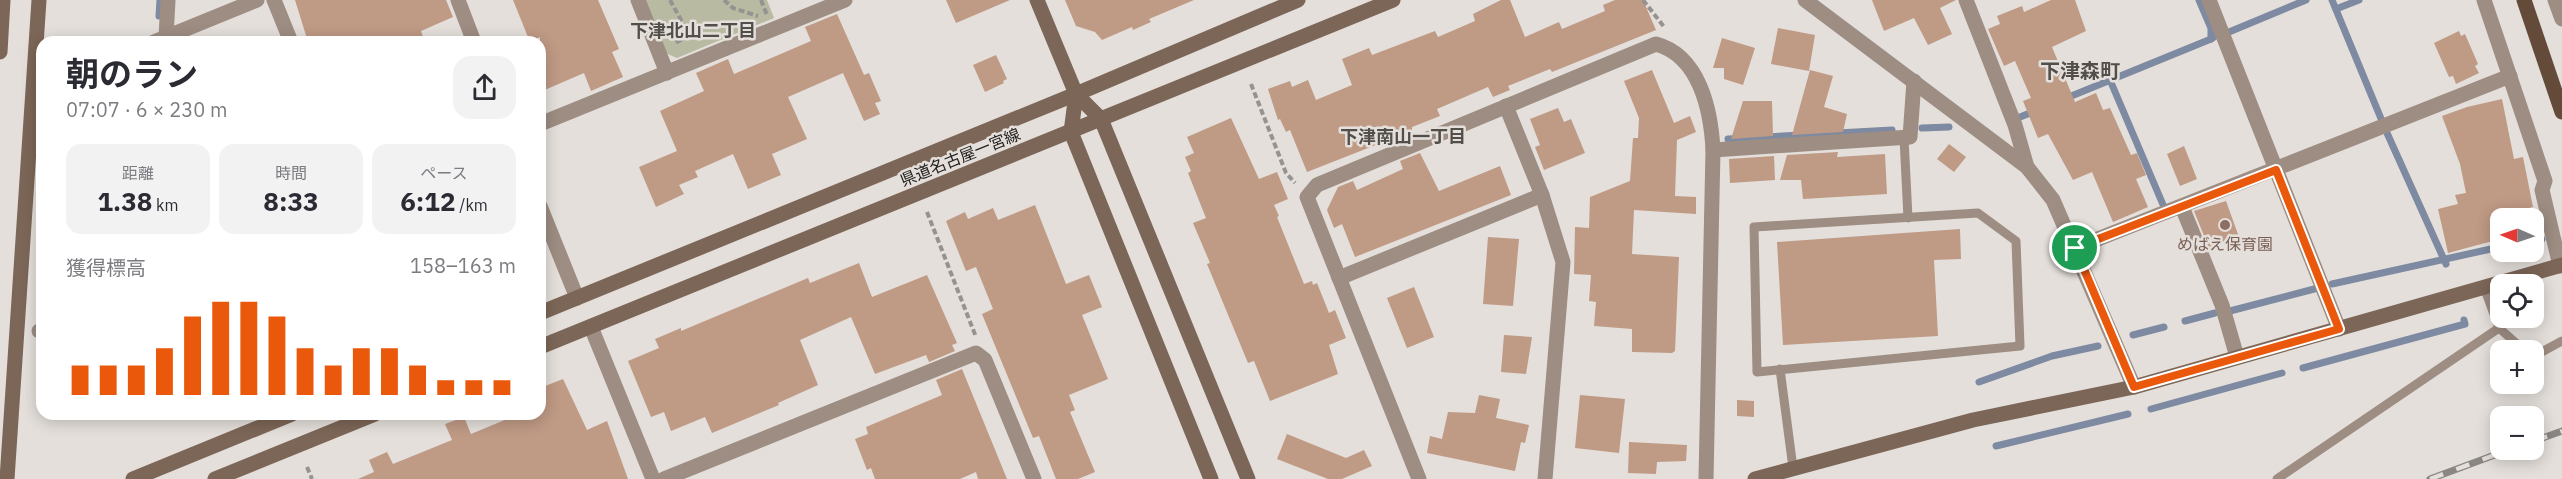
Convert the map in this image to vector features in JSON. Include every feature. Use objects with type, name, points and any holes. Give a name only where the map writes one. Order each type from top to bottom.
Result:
[{"type":"main road","points":[[0,52],[3,0]]},
{"type":"main road","points":[[39,0],[39,36]]},
{"type":"main road","points":[[1037,0],[1076,94],[1101,119],[1248,479]]},
{"type":"main road","name":"県道名古屋一宮線","points":[[546,311],[1076,94],[1298,0]]},
{"type":"main road","name":"県道名古屋一宮線","points":[[546,345],[1393,0]]},
{"type":"main road","points":[[2524,0],[2562,112]]},
{"type":"main road","points":[[1076,94],[1071,132],[1211,479]]},
{"type":"main road","points":[[7,479],[36,117]]},
{"type":"main road","points":[[1755,479],[1973,420],[2134,387],[2561,265]]},
{"type":"main road","points":[[133,479],[277,420]]},
{"type":"main road","points":[[215,479],[360,420]]},
{"type":"street","points":[[161,36],[168,0]]},
{"type":"street","points":[[170,36],[257,0]]},
{"type":"street","points":[[274,0],[289,36]]},
{"type":"street","points":[[458,0],[472,36]]},
{"type":"street","points":[[638,0],[667,73]]},
{"type":"street","points":[[546,122],[845,0]]},
{"type":"street","points":[[1805,0],[2027,167],[2053,200],[2134,387]]},
{"type":"street","points":[[1966,0],[2016,125],[2027,167]]},
{"type":"street","points":[[2209,0],[2339,329]]},
{"type":"street","points":[[2484,0],[2545,181],[2542,190],[2561,265]]},
{"type":"street","points":[[2555,0],[2562,19]]},
{"type":"street","points":[[1419,479],[1307,197],[1317,184],[1656,44],[1672,49],[1699,82],[1711,116],[1713,150],[1706,479]]},
{"type":"street","points":[[2075,248],[2510,76]]},
{"type":"street","points":[[1713,150],[1910,137],[1914,81]]},
{"type":"street","points":[[1506,106],[1542,195],[1563,262],[1545,479]]},
{"type":"street","points":[[1339,278],[1542,195]]},
{"type":"street","points":[[2182,207],[2222,305],[2237,357]]},
{"type":"street","points":[[546,221],[577,298]]},
{"type":"street","points":[[591,327],[653,479]]},
{"type":"street","points":[[664,479],[976,353],[986,360],[1032,478]]},
{"type":"lane","points":[[1904,138],[1908,218]]},
{"type":"lane","points":[[1978,213],[2016,241],[2020,346],[1757,372],[1754,228],[1908,218],[1978,213]]},
{"type":"lane","points":[[2484,287],[2490,303]]},
{"type":"lane","points":[[2277,479],[2499,328],[2513,340]]},
{"type":"lane","points":[[2544,351],[2562,341]]},
{"type":"lane","points":[[1780,369],[1793,468]]},
{"type":"path","points":[[657,49],[674,44],[686,33],[683,22],[670,0]]},
{"type":"path","points":[[724,0],[743,12],[768,17]]},
{"type":"path","points":[[1643,0],[1665,27],[1672,49]]},
{"type":"path","points":[[1251,84],[1286,172],[1307,197]]},
{"type":"path","points":[[927,212],[986,360]]},
{"type":"path","points":[[307,467],[312,479]]},
{"type":"green space","points":[[644,0],[767,0],[774,18],[677,58],[665,53]]},
{"type":"building","points":[[295,0],[446,0],[453,17],[421,31],[423,36],[306,36]]},
{"type":"building","points":[[513,0],[598,0],[619,49],[612,52],[623,77],[591,91],[584,73],[546,89],[546,36],[528,36]]},
{"type":"building","points":[[946,0],[1010,0],[956,23]]},
{"type":"building","points":[[1065,0],[1194,0],[1149,19],[1151,22],[1133,30],[1132,27],[1102,40],[1095,32],[1076,26]]},
{"type":"building","points":[[1501,0],[1510,0],[1525,37],[1559,22],[1562,29],[1605,11],[1603,5],[1615,0],[1643,0],[1656,30],[1552,72],[1550,69],[1508,86],[1510,90],[1493,97],[1488,87],[1437,109],[1440,116],[1412,127],[1412,135],[1392,143],[1391,139],[1307,172],[1290,130],[1286,132],[1280,119],[1278,120],[1268,89],[1290,81],[1292,87],[1308,80],[1316,100],[1352,85],[1342,59],[1369,48],[1372,55],[1435,31],[1438,37],[1475,21],[1473,14]]},
{"type":"building","points":[[1872,0],[1956,0],[1940,8],[1952,34],[1928,45],[1914,18],[1884,31]]},
{"type":"building","points":[[2051,0],[2075,0],[2086,31],[2052,47],[2075,102],[2096,93],[2103,110],[2110,108],[2131,155],[2137,153],[2146,175],[2136,179],[2148,207],[2113,222],[2092,172],[2073,180],[2048,134],[2038,138],[2023,101],[2031,98],[2015,61],[2004,66],[1988,29],[2000,24],[1997,16],[2022,6],[2024,12]]},
{"type":"building","points":[[837,14],[864,75],[869,73],[881,101],[875,103],[880,114],[864,121],[843,73],[788,97],[807,139],[772,154],[781,175],[748,189],[733,154],[695,171],[698,177],[679,185],[684,194],[656,207],[639,167],[677,151],[660,111],[704,91],[696,73],[728,59],[734,74],[811,41],[805,27]]},
{"type":"building","points":[[1778,28],[1815,35],[1809,71],[1771,64]]},
{"type":"building","points":[[2459,31],[2461,36],[2465,34],[2478,64],[2475,66],[2479,73],[2456,84],[2453,76],[2449,77],[2434,43]]},
{"type":"building","points":[[1722,38],[1755,48],[1743,85],[1724,79],[1724,68],[1713,68]]},
{"type":"building","points":[[996,55],[1007,79],[1003,81],[1004,83],[985,92],[973,65]]},
{"type":"building","points":[[1652,70],[1674,123],[1690,116],[1696,132],[1677,140],[1675,196],[1696,197],[1696,214],[1634,210],[1632,254],[1679,257],[1675,351],[1672,353],[1632,352],[1632,329],[1594,326],[1596,302],[1589,301],[1591,275],[1574,274],[1575,227],[1589,228],[1590,197],[1630,181],[1633,138],[1638,138],[1639,118],[1624,81]]},
{"type":"building","points":[[1810,70],[1833,76],[1824,107],[1847,114],[1843,132],[1792,135]]},
{"type":"building","points":[[2502,99],[2514,159],[2523,157],[2533,207],[2490,208],[2490,242],[2448,253],[2438,209],[2458,204],[2455,195],[2466,193],[2460,164],[2442,116],[2467,107]]},
{"type":"building","points":[[1743,101],[1772,101],[1773,136],[1731,139]]},
{"type":"building","points":[[1558,108],[1564,122],[1571,119],[1585,153],[1544,170],[1535,147],[1540,145],[1530,119]]},
{"type":"building","points":[[1231,118],[1259,179],[1277,172],[1288,199],[1274,205],[1304,284],[1312,281],[1313,285],[1317,283],[1329,313],[1335,310],[1346,338],[1329,345],[1338,374],[1270,401],[1254,361],[1248,363],[1207,264],[1210,263],[1193,223],[1206,218],[1188,173],[1191,171],[1185,157],[1194,153],[1187,137]]},
{"type":"building","points":[[1949,144],[1966,157],[1954,172],[1937,159]]},
{"type":"building","points":[[2184,146],[2197,179],[2180,186],[2167,154]]},
{"type":"building","points":[[1838,152],[1837,157],[1885,154],[1887,194],[1803,199],[1801,180],[1780,180],[1787,155]]},
{"type":"building","points":[[1420,153],[1439,191],[1500,166],[1511,195],[1355,257],[1342,224],[1334,228],[1327,210],[1338,187],[1353,181],[1357,190],[1403,169],[1400,161]]},
{"type":"building","points":[[1774,156],[1775,180],[1730,183],[1729,159]]},
{"type":"building","points":[[2226,201],[2239,237],[2209,248],[2194,211]]},
{"type":"building","points":[[1035,205],[1066,284],[1089,275],[1102,307],[1082,315],[1108,379],[1069,395],[1075,410],[1070,412],[1095,472],[1078,479],[1056,479],[1039,436],[1033,438],[982,314],[993,309],[976,267],[966,271],[946,221],[965,212],[968,219],[993,208],[998,220]]},
{"type":"building","points":[[1960,229],[1961,259],[1934,260],[1938,336],[1783,345],[1777,242]]},
{"type":"building","points":[[1488,237],[1519,239],[1513,306],[1483,304]]},
{"type":"building","points":[[859,263],[872,297],[927,275],[957,343],[952,345],[955,351],[929,362],[926,355],[875,374],[851,317],[800,340],[818,385],[778,403],[779,405],[712,433],[705,417],[671,431],[664,412],[651,417],[628,361],[659,348],[655,339],[681,328],[681,331],[808,278],[810,283]]},
{"type":"building","points":[[1414,287],[1434,337],[1407,348],[1387,298]]},
{"type":"building","points":[[1504,335],[1532,337],[1526,374],[1501,372]]},
{"type":"building","points":[[962,369],[1007,479],[978,479],[976,472],[960,479],[875,479],[871,468],[867,470],[855,439],[868,434],[866,427],[942,395],[936,380]]},
{"type":"building","points":[[563,379],[587,430],[607,421],[628,479],[358,479],[374,472],[369,460],[387,452],[393,464],[452,440],[445,424],[456,420],[465,420],[471,434],[505,420],[546,420],[546,386]]},
{"type":"building","points":[[1479,395],[1500,399],[1496,418],[1529,425],[1525,443],[1521,442],[1515,471],[1427,453],[1430,436],[1442,439],[1448,412],[1475,413]]},
{"type":"building","points":[[1580,395],[1625,399],[1619,453],[1575,448]]},
{"type":"building","points":[[1737,400],[1754,401],[1754,417],[1737,416]]},
{"type":"building","points":[[1287,434],[1346,458],[1364,450],[1372,466],[1342,479],[1328,479],[1277,459]]},
{"type":"building","points":[[1629,442],[1687,445],[1686,461],[1657,462],[1656,474],[1628,473]]},
{"type":"waterway","points":[[159,16],[160,0]]},
{"type":"waterway","points":[[2199,0],[2211,28],[2211,39],[2214,37]]},
{"type":"waterway","points":[[2229,32],[2306,0]]},
{"type":"waterway","points":[[2332,0],[2382,121]]},
{"type":"waterway","points":[[2336,9],[2359,0]]},
{"type":"waterway","points":[[2064,99],[2211,39]]},
{"type":"waterway","points":[[2110,80],[2164,207]]},
{"type":"waterway","points":[[2020,117],[2035,111]]},
{"type":"waterway","points":[[1922,128],[1949,127]]},
{"type":"waterway","points":[[1728,139],[1892,130]]},
{"type":"waterway","points":[[2387,133],[2446,264]]},
{"type":"waterway","points":[[2332,284],[2490,249]]},
{"type":"waterway","points":[[2230,311],[2318,288]]},
{"type":"waterway","points":[[2185,321],[2215,313]]},
{"type":"waterway","points":[[2303,368],[2465,324],[2464,320]]},
{"type":"waterway","points":[[2133,335],[2164,327]]},
{"type":"waterway","points":[[1979,382],[2052,356],[2098,346]]},
{"type":"waterway","points":[[2151,409],[2282,373]]},
{"type":"waterway","points":[[1996,446],[2128,414]]},
{"type":"railway","points":[[2544,437],[2562,431]]},
{"type":"railway","points":[[2430,479],[2490,457]]},
{"type":"place","name":"めばえ保育園","points":[[2225,225]]},
{"type":"district","name":"下津北山二丁目","points":[[693,30]]},
{"type":"district","name":"下津森町","points":[[2080,70]]},
{"type":"district","name":"下津南山一丁目","points":[[1403,136]]},
{"type":"route","points":[[2276,170],[2339,329],[2134,387],[2075,248],[2276,170]]}]
